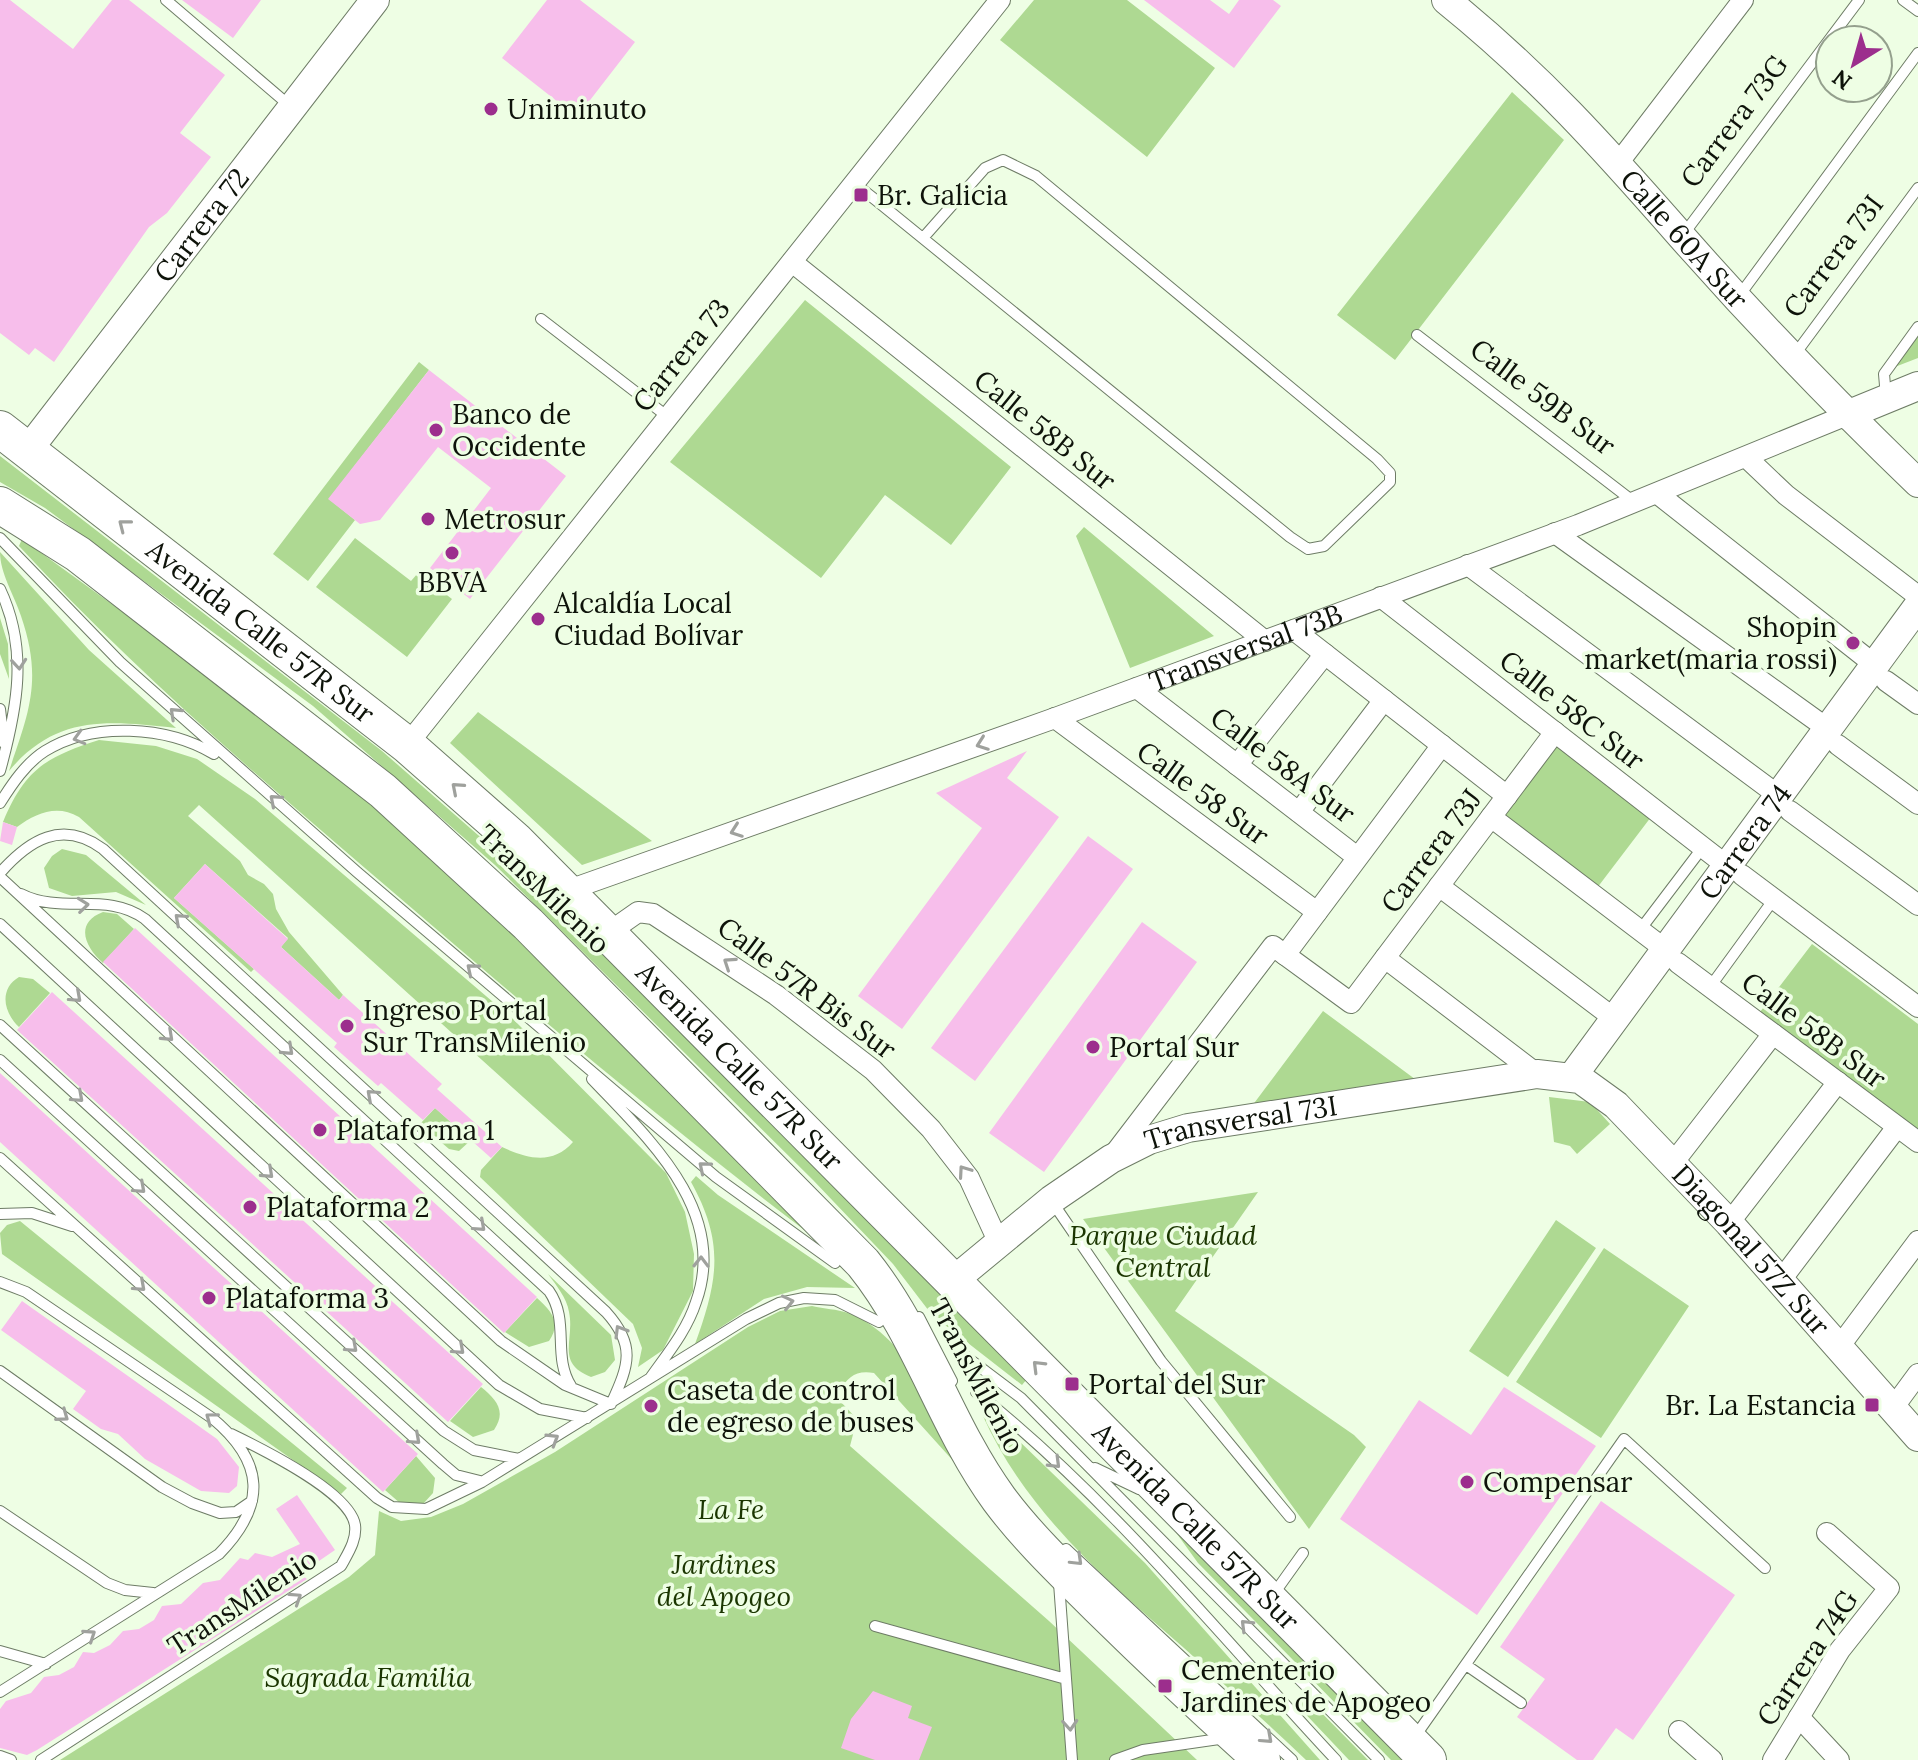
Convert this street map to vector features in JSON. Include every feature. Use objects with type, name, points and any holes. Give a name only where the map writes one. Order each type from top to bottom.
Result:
[{"type":"highway","name":"Avenida Calle 57R Sur","points":[[14,439],[407,745],[515,840],[1419,1752]]},
{"type":"highway","name":"Avenida Calle 57R Sur","points":[[0,505],[78,554],[372,782],[528,924],[785,1181],[886,1292],[906,1325],[971,1457],[1000,1500],[1058,1553],[1249,1748]]},
{"type":"street","name":"Carrera 72","points":[[14,439],[292,107],[375,0]]},
{"type":"street","name":"Carrera 73","points":[[407,745],[1000,0]]},
{"type":"street","points":[[1619,162],[1743,0]]},
{"type":"street","name":"Calle 60A Sur","points":[[1449,1],[1532,72],[1619,162],[1682,237],[1792,357],[1918,483]]},
{"type":"street","name":"Calle 58B Sur","points":[[792,262],[1265,641]]},
{"type":"street","name":"Transversal 73B","points":[[566,891],[1055,718],[1555,533],[1747,458],[1918,386]]},
{"type":"street","points":[[1747,458],[1786,495],[1918,596]]},
{"type":"street","points":[[1658,494],[1918,704]]},
{"type":"street","points":[[1555,533],[1833,737],[1918,804]]},
{"type":"street","points":[[1468,565],[1918,905]]},
{"type":"street","name":"Calle 58C Sur","points":[[1381,597],[1703,847],[1918,1007]]},
{"type":"street","name":"Carrera 74","points":[[1581,1080],[1881,673],[1918,606]]},
{"type":"street","points":[[1294,630],[1507,796]]},
{"type":"street","name":"Carrera 74","points":[[1881,673],[1918,637]]},
{"type":"street","points":[[1237,765],[1325,654]]},
{"type":"street","name":"Calle 58A Sur","points":[[1137,688],[1357,857]]},
{"type":"street","points":[[1299,812],[1384,700]]},
{"type":"street","name":"Calle 58 Sur","points":[[1055,718],[1317,912]]},
{"type":"street","name":"Carrera 73J","points":[[1279,951],[1351,1003],[1555,732]]},
{"type":"street","points":[[1111,1159],[1279,951],[1317,912],[1442,745]]},
{"type":"street","name":"Calle 58B Sur","points":[[1491,817],[1710,987],[1918,1142]]},
{"type":"street","points":[[1439,886],[1615,1019]]},
{"type":"street","name":"Calle 57R Bis Sur","points":[[608,933],[638,912],[653,914],[813,1020],[873,1070],[931,1129],[969,1178],[998,1241]]},
{"type":"street","name":"Carrera 74","points":[[1581,1080],[1615,1019],[1672,956]]},
{"type":"street","points":[[1385,958],[1537,1074]]},
{"type":"street","points":[[1673,1163],[1773,1034]]},
{"type":"street","name":"Transversal 73I","points":[[953,1281],[1051,1200],[1111,1159],[1149,1140],[1188,1128],[1537,1074],[1581,1080]]},
{"type":"street","name":"Diagonal 57Z Sur","points":[[1581,1080],[1616,1105],[1673,1163],[1781,1280],[1918,1437]]},
{"type":"street","points":[[1729,1223],[1838,1082]]},
{"type":"street","points":[[1781,1280],[1897,1127]]},
{"type":"street","points":[[1839,1347],[1918,1241]]},
{"type":"street","points":[[1893,1408],[1916,1380]]},
{"type":"street","name":"Carrera 74G","points":[[1773,1760],[1840,1650],[1889,1588],[1827,1533]]},
{"type":"street","points":[[1799,1717],[1839,1760]]},
{"type":"street","points":[[1679,1731],[1712,1760]]},
{"type":"lane","points":[[166,0],[292,107]]},
{"type":"lane","name":"Carrera 73G","points":[[1682,237],[1859,0]]},
{"type":"lane","points":[[1903,0],[1918,11]]},
{"type":"lane","points":[[1738,297],[1918,53]]},
{"type":"lane","points":[[854,183],[1308,549],[1324,546],[1390,482],[1390,473],[1377,459],[1036,176],[1003,160],[985,168],[923,238]]},
{"type":"lane","name":"Carrera 73I","points":[[1792,357],[1918,188]]},
{"type":"lane","points":[[541,319],[668,417]]},
{"type":"lane","points":[[1887,399],[1884,374],[1918,327]]},
{"type":"lane","name":"Calle 59B Sur","points":[[1417,335],[1635,503]]},
{"type":"lane","points":[[0,538],[100,643],[255,783],[716,1177],[835,1263]]},
{"type":"lane","points":[[0,589],[20,663],[17,700],[0,771]]},
{"type":"lane","points":[[0,709],[5,752]]},
{"type":"lane","points":[[0,803],[23,771],[43,752],[78,736],[95,733],[148,733],[188,741],[212,752],[255,783]]},
{"type":"lane","points":[[50,834],[74,835],[103,849],[606,1312],[627,1343],[624,1373],[611,1404],[578,1393],[501,1341],[9,887],[0,875],[27,845],[50,834]]},
{"type":"lane","points":[[1640,930],[1703,847]]},
{"type":"lane","points":[[9,887],[41,903],[64,906],[111,904],[145,919],[549,1291],[560,1314],[564,1372],[578,1393]]},
{"type":"lane","points":[[1710,987],[1774,899]]},
{"type":"lane","points":[[0,924],[499,1385],[540,1409],[587,1418]]},
{"type":"lane","points":[[0,1025],[444,1431],[474,1450],[519,1459]]},
{"type":"lane","points":[[553,1038],[650,1143],[692,1202],[701,1238],[697,1300],[672,1348],[648,1381]]},
{"type":"lane","points":[[0,1060],[443,1464],[456,1475],[482,1482]]},
{"type":"lane","points":[[0,1158],[385,1503],[410,1511],[426,1509],[482,1482],[746,1319],[779,1303],[804,1298],[835,1300],[879,1322]]},
{"type":"lane","points":[[1051,1200],[1161,1361],[1290,1517]]},
{"type":"lane","points":[[0,1214],[32,1213],[75,1227]]},
{"type":"lane","name":"TransMilenio","points":[[0,1282],[26,1292],[231,1434],[274,1455],[343,1504],[355,1523],[354,1542],[341,1566],[41,1760]]},
{"type":"lane","name":"TransMilenio","points":[[912,1303],[955,1387]]},
{"type":"lane","name":"TransMilenio","points":[[956,1349],[1021,1398],[1379,1760]]},
{"type":"lane","points":[[0,1371],[162,1487],[192,1503],[220,1513],[236,1512],[252,1501]]},
{"type":"lane","name":"TransMilenio","points":[[976,1392],[1011,1419],[1132,1539],[1336,1760]]},
{"type":"lane","name":"TransMilenio","points":[[0,1692],[219,1554],[243,1530],[252,1501],[252,1475],[246,1456],[231,1434]]},
{"type":"lane","points":[[1419,1752],[1466,1665],[1624,1439],[1765,1568]]},
{"type":"lane","name":"TransMilenio","points":[[1089,1465],[1177,1506]]},
{"type":"lane","name":"TransMilenio","points":[[0,1511],[107,1583],[125,1590],[153,1593]]},
{"type":"lane","points":[[1058,1553],[1072,1760]]},
{"type":"lane","points":[[1058,1553],[1292,1760]]},
{"type":"lane","points":[[1269,1600],[1303,1553]]},
{"type":"lane","points":[[875,1626],[1066,1679]]},
{"type":"lane","points":[[0,1651],[46,1664]]},
{"type":"lane","points":[[1466,1665],[1521,1703]]},
{"type":"lane","points":[[1115,1760],[1143,1750],[1249,1748]]},
{"type":"lane","points":[[0,1756],[11,1760]]},
{"type":"green space","points":[[1034,0],[1127,0],[1215,68],[1147,157],[1000,40]]},
{"type":"green space","points":[[1512,92],[1564,140],[1395,360],[1337,315]]},
{"type":"green space","points":[[805,300],[1011,467],[951,545],[885,495],[821,578],[670,462]]},
{"type":"green space","points":[[1918,329],[1918,358],[1887,370]]},
{"type":"green space","points":[[419,362],[429,370],[329,499],[355,520],[308,581],[273,554]]},
{"type":"green space","points":[[0,456],[382,751],[517,869],[1027,1379],[1022,1385],[932,1315],[893,1264],[813,1180],[495,865],[313,706],[45,508],[0,482]]},
{"type":"green space","points":[[1084,527],[1214,636],[1130,668],[1076,536]]},
{"type":"green space","points":[[355,538],[411,581],[418,573],[452,599],[407,657],[316,587]]},
{"type":"green space","points":[[22,539],[182,655],[316,759],[454,875],[835,1253],[614,1079],[253,771],[109,639],[19,546]]},
{"type":"green space","points":[[0,552],[89,650],[176,728],[106,724],[65,730],[27,752],[9,771],[27,713],[32,678],[28,639],[5,576]]},
{"type":"green space","points":[[0,618],[8,644],[9,679],[0,654]]},
{"type":"green space","points":[[478,712],[652,841],[582,865],[450,743]]},
{"type":"green space","points":[[99,740],[156,746],[197,759],[255,799],[513,1019],[666,1173],[685,1212],[694,1254],[693,1291],[663,1350],[638,1367],[642,1348],[633,1324],[480,1177],[481,1170],[502,1147],[521,1155],[540,1158],[557,1154],[573,1142],[199,805],[188,816],[240,861],[248,875],[264,884],[273,894],[276,909],[289,932],[343,995],[339,1000],[281,947],[288,938],[205,864],[174,898],[254,969],[251,972],[79,817],[55,811],[39,814],[17,827],[3,822],[20,789],[39,768],[51,759]]},
{"type":"green space","points":[[1555,744],[1651,817],[1597,888],[1501,815]]},
{"type":"green space","points":[[62,849],[86,855],[146,905],[116,892],[72,896],[49,888],[44,868],[52,856]]},
{"type":"green space","points":[[103,912],[117,914],[134,929],[103,963],[91,950],[85,936],[88,922]]},
{"type":"green space","points":[[1812,944],[1918,1024],[1918,1133],[1760,1012]]},
{"type":"green space","points":[[19,977],[33,979],[50,993],[19,1027],[9,1014],[6,993]]},
{"type":"green space","points":[[1323,1011],[1423,1085],[1252,1106]]},
{"type":"green space","points":[[1549,1097],[1590,1102],[1610,1124],[1577,1154],[1570,1146],[1554,1142]]},
{"type":"green space","points":[[435,1108],[471,1140],[459,1151],[449,1149],[420,1124]]},
{"type":"green space","points":[[696,1176],[718,1195],[855,1288],[807,1287],[764,1299],[695,1344],[709,1301],[714,1262],[709,1224],[691,1182]]},
{"type":"green space","name":"Parque Ciudad Central","points":[[1258,1192],[1175,1311],[1354,1435],[1366,1447],[1309,1529],[1083,1219]]},
{"type":"green space","points":[[1556,1220],[1596,1248],[1508,1377],[1469,1351]]},
{"type":"green space","points":[[20,1221],[347,1488],[341,1494],[2,1254],[0,1233],[7,1225]]},
{"type":"green space","points":[[1604,1248],[1689,1306],[1601,1438],[1516,1382]]},
{"type":"green space","points":[[548,1274],[611,1335],[615,1360],[605,1372],[591,1377],[573,1365],[569,1350],[568,1307]]},
{"type":"green space","points":[[537,1298],[553,1317],[555,1328],[549,1341],[529,1347],[505,1332]]},
{"type":"green space","name":"Jardines del Apogeo","points":[[812,1306],[848,1313],[870,1325],[889,1341],[920,1382],[965,1474],[874,1373],[853,1376],[838,1392],[840,1401],[857,1419],[850,1446],[1049,1621],[1197,1760],[60,1760],[349,1577],[375,1555],[379,1511],[401,1521],[431,1517],[463,1504],[555,1452],[748,1327],[780,1311]]},
{"type":"green space","points":[[481,1387],[495,1401],[500,1417],[494,1430],[473,1437],[450,1421]]},
{"type":"green space","points":[[982,1414],[1014,1436],[1145,1563],[1320,1760],[1306,1760],[1097,1570],[1044,1513],[1021,1482]]},
{"type":"green space","points":[[416,1456],[435,1478],[433,1493],[423,1504],[401,1504],[385,1490]]},
{"type":"green space","points":[[1167,1520],[1402,1760],[1391,1760],[1198,1563]]},
{"type":"green space","points":[[1305,1696],[1368,1760],[1349,1760],[1296,1704]]},
{"type":"building","points":[[0,0],[10,0],[73,49],[112,0],[129,0],[225,75],[180,133],[211,157],[167,213],[149,227],[54,362],[35,348],[29,355],[0,333]]},
{"type":"building","points":[[182,0],[261,0],[233,38]]},
{"type":"building","points":[[547,0],[580,0],[635,42],[577,117],[502,58]]},
{"type":"building","points":[[1144,0],[1210,0],[1229,14],[1239,0],[1273,0],[1281,6],[1234,68]]},
{"type":"building","points":[[429,370],[566,476],[470,599],[430,568],[491,488],[438,447],[380,520],[360,524],[328,499]]},
{"type":"building","points":[[1027,751],[1007,778],[1059,817],[902,1029],[858,996],[982,828],[936,793]]},
{"type":"building","points":[[3,822],[17,827],[12,845],[0,841]]},
{"type":"building","points":[[1088,836],[1133,869],[975,1081],[931,1048]]},
{"type":"building","name":"Ingreso Portal Sur TransMilenio","points":[[205,864],[288,939],[281,947],[339,1000],[343,995],[442,1084],[437,1089],[502,1147],[491,1158],[435,1108],[423,1120],[381,1083],[378,1086],[334,1047],[337,1043],[174,898]]},
{"type":"building","name":"Portal Sur","points":[[1142,922],[1197,962],[1044,1172],[989,1133]]},
{"type":"building","name":"Plataforma 1","points":[[135,928],[537,1297],[504,1333],[103,962]]},
{"type":"building","name":"Plataforma 2","points":[[52,992],[483,1384],[448,1422],[17,1030]]},
{"type":"building","name":"Plataforma 3","points":[[0,1073],[418,1454],[383,1492],[0,1142]]},
{"type":"building","points":[[22,1301],[217,1439],[239,1467],[237,1486],[229,1493],[201,1491],[145,1459],[118,1434],[101,1429],[73,1409],[86,1391],[1,1330]]},
{"type":"building","name":"Compensar","points":[[1504,1387],[1596,1446],[1477,1615],[1340,1519],[1419,1400],[1471,1435]]},
{"type":"building","points":[[297,1495],[335,1550],[300,1574],[307,1579],[37,1750],[27,1755],[0,1748],[0,1709],[6,1701],[31,1693],[44,1677],[59,1675],[74,1667],[83,1652],[94,1653],[110,1645],[123,1631],[139,1629],[154,1620],[162,1606],[181,1604],[203,1583],[220,1580],[240,1558],[248,1560],[255,1553],[272,1557],[300,1544],[276,1509]]},
{"type":"building","points":[[1601,1501],[1735,1595],[1633,1740],[1616,1728],[1593,1760],[1577,1760],[1517,1717],[1545,1679],[1500,1647]]},
{"type":"building","points":[[873,1691],[912,1706],[908,1718],[932,1727],[919,1760],[875,1760],[841,1748],[851,1719]]},
{"type":"place","name":"Uniminuto","points":[[491,109]]},
{"type":"place","name":"Br. Galicia","points":[[861,195]]},
{"type":"place","name":"Banco de Occidente","points":[[436,430]]},
{"type":"place","name":"Metrosur","points":[[428,519]]},
{"type":"place","name":"BBVA","points":[[452,553]]},
{"type":"place","name":"Alcaldía Local Ciudad Bolívar","points":[[538,619]]},
{"type":"place","name":"Shopin market(maria rossi)","points":[[1853,643]]},
{"type":"place","name":"Ingreso Portal Sur TransMilenio","points":[[347,1026]]},
{"type":"place","name":"Portal Sur","points":[[1093,1047]]},
{"type":"place","name":"Plataforma 1","points":[[320,1130]]},
{"type":"place","name":"Plataforma 2","points":[[250,1207]]},
{"type":"place","name":"Plataforma 3","points":[[209,1298]]},
{"type":"place","name":"Portal del Sur","points":[[1072,1384]]},
{"type":"place","name":"Br. La Estancia","points":[[1872,1405]]},
{"type":"place","name":"Caseta de control de egreso de buses","points":[[651,1406]]},
{"type":"place","name":"Compensar","points":[[1467,1482]]},
{"type":"place","name":"Cementerio Jardines de Apogeo","points":[[1165,1686]]},
{"type":"park label","name":"La Fe","points":[[731,1509]]},
{"type":"park label","name":"Sagrada Familia","points":[[368,1677]]}]
